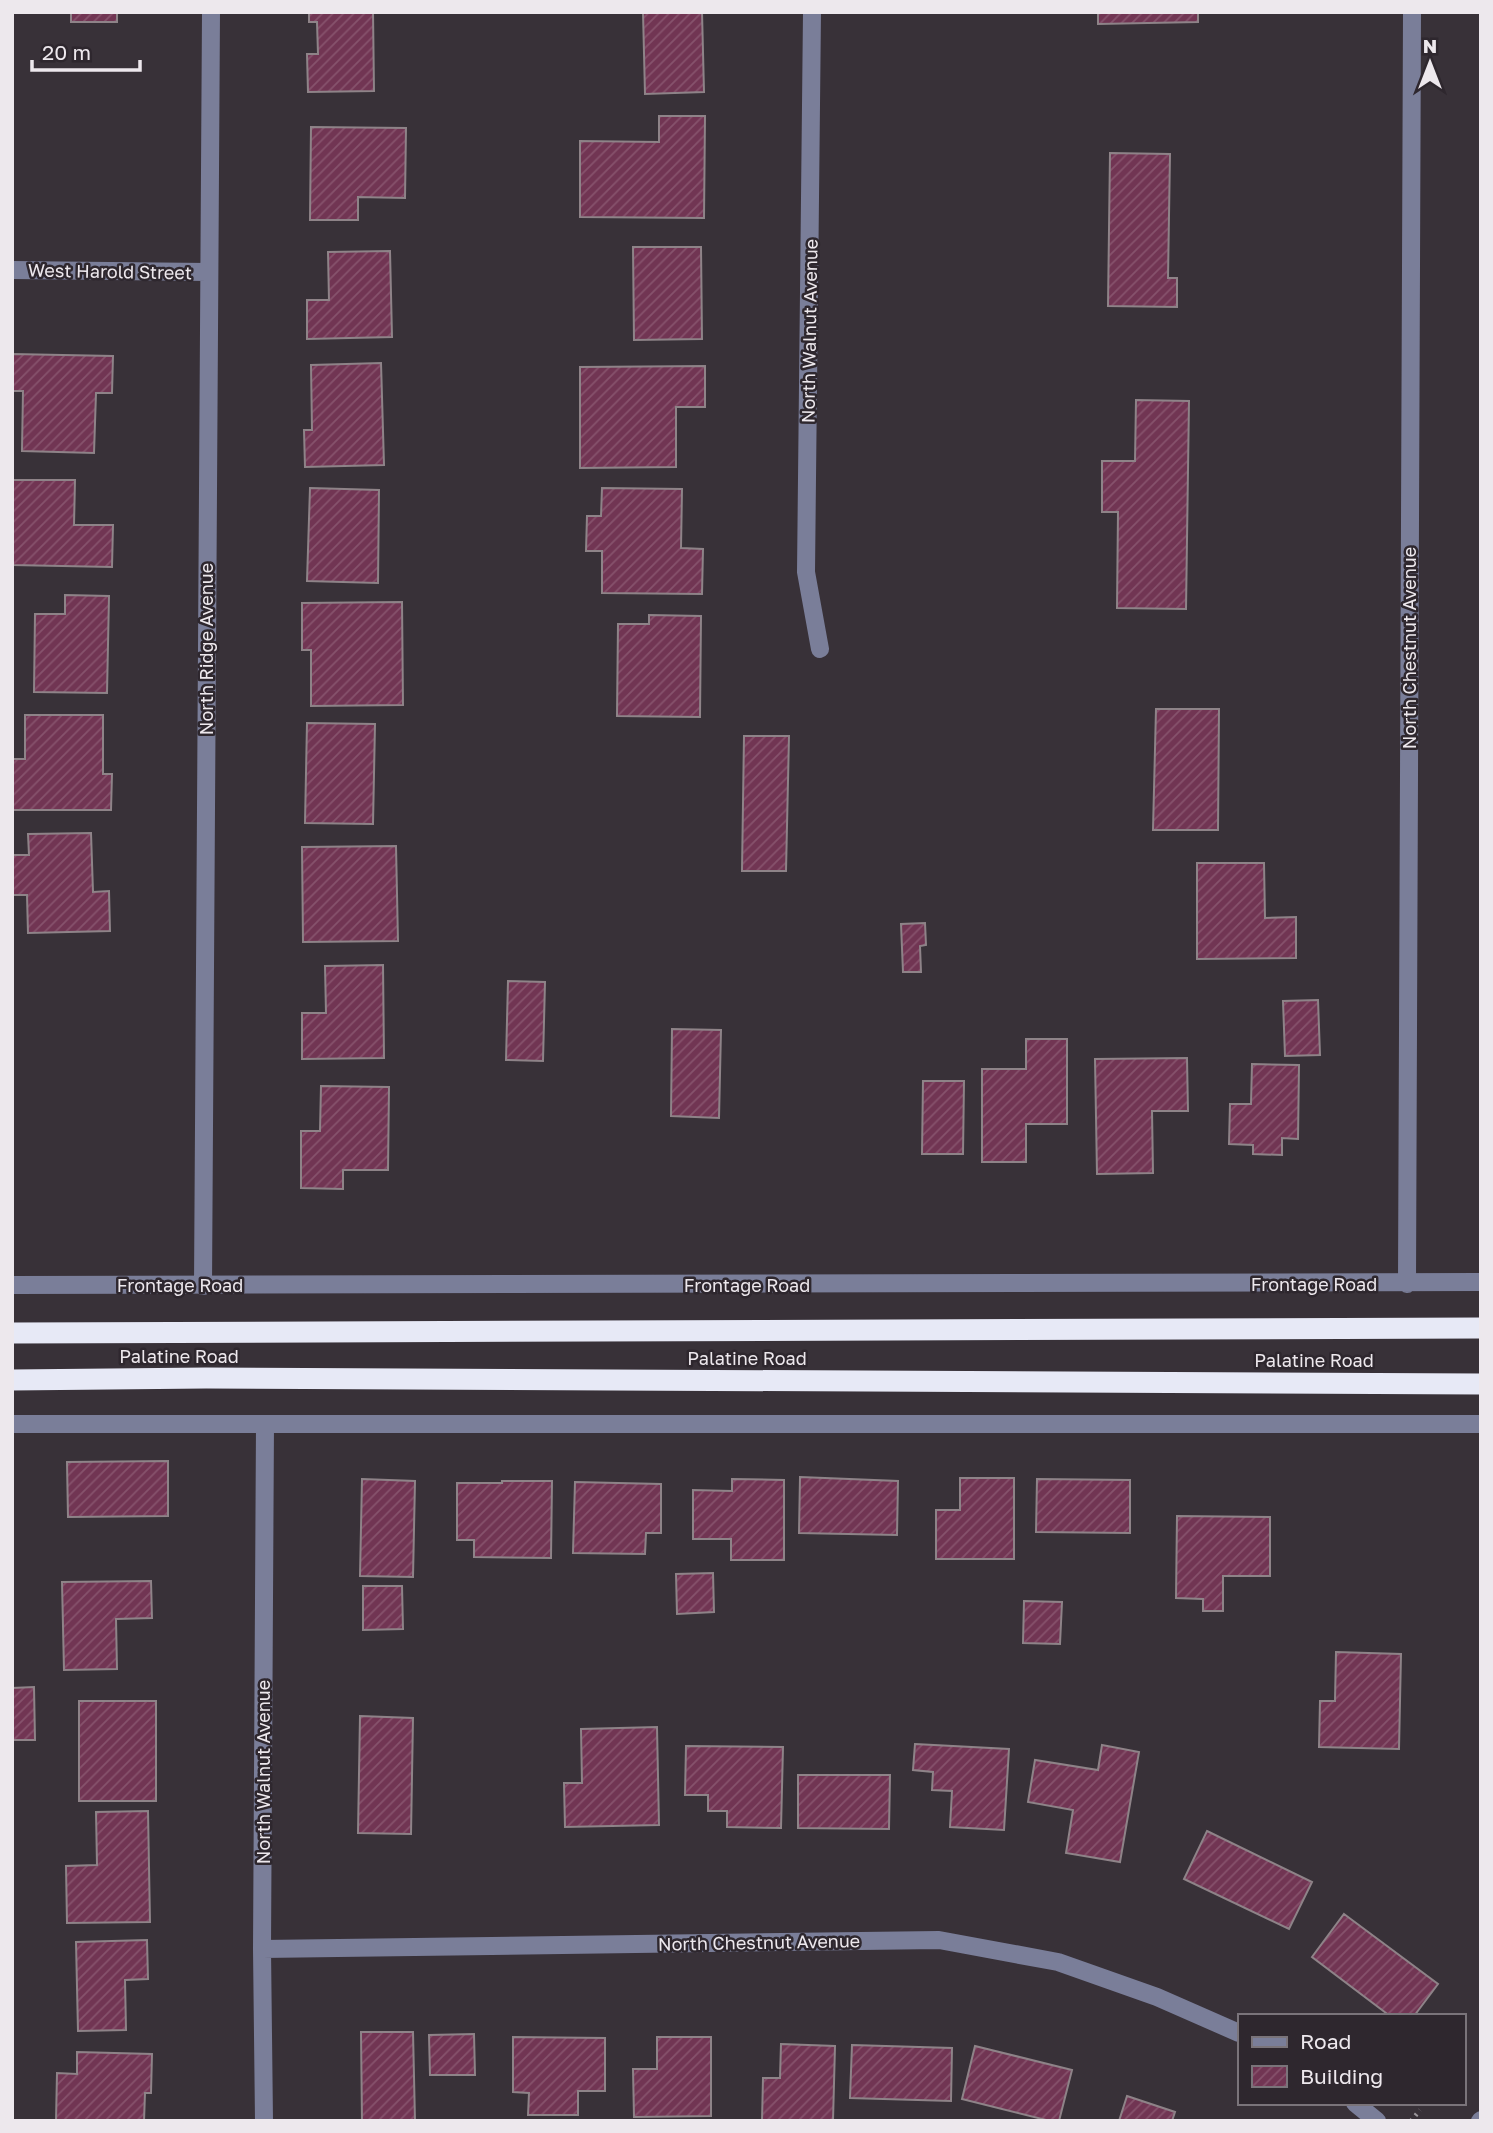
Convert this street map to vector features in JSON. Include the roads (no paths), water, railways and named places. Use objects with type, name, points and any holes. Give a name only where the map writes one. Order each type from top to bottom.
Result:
[{"type":"highway","name":"Palatine Road","points":[[12,1333],[1481,1328]]},
{"type":"highway","name":"Palatine Road","points":[[12,1380],[234,1378],[1481,1384]]},
{"type":"street","name":"North Ridge Avenue","points":[[203,1286],[211,12]]},
{"type":"street","name":"North Walnut Avenue","points":[[812,12],[806,572],[820,649]]},
{"type":"street","name":"North Chestnut Avenue","points":[[1407,1284],[1412,12]]},
{"type":"street","name":"West Harold Street","points":[[12,270],[208,272]]},
{"type":"street","name":"Frontage Road","points":[[12,1285],[1481,1282]]},
{"type":"street","points":[[12,1424],[1481,1424]]},
{"type":"street","name":"North Walnut Avenue","points":[[264,2121],[262,1950],[265,1424]]},
{"type":"street","name":"North Chestnut Avenue","points":[[262,1950],[939,1940],[1058,1962],[1157,1997],[1238,2033]]},
{"type":"street","points":[[1357,2105],[1377,2121]]}]
